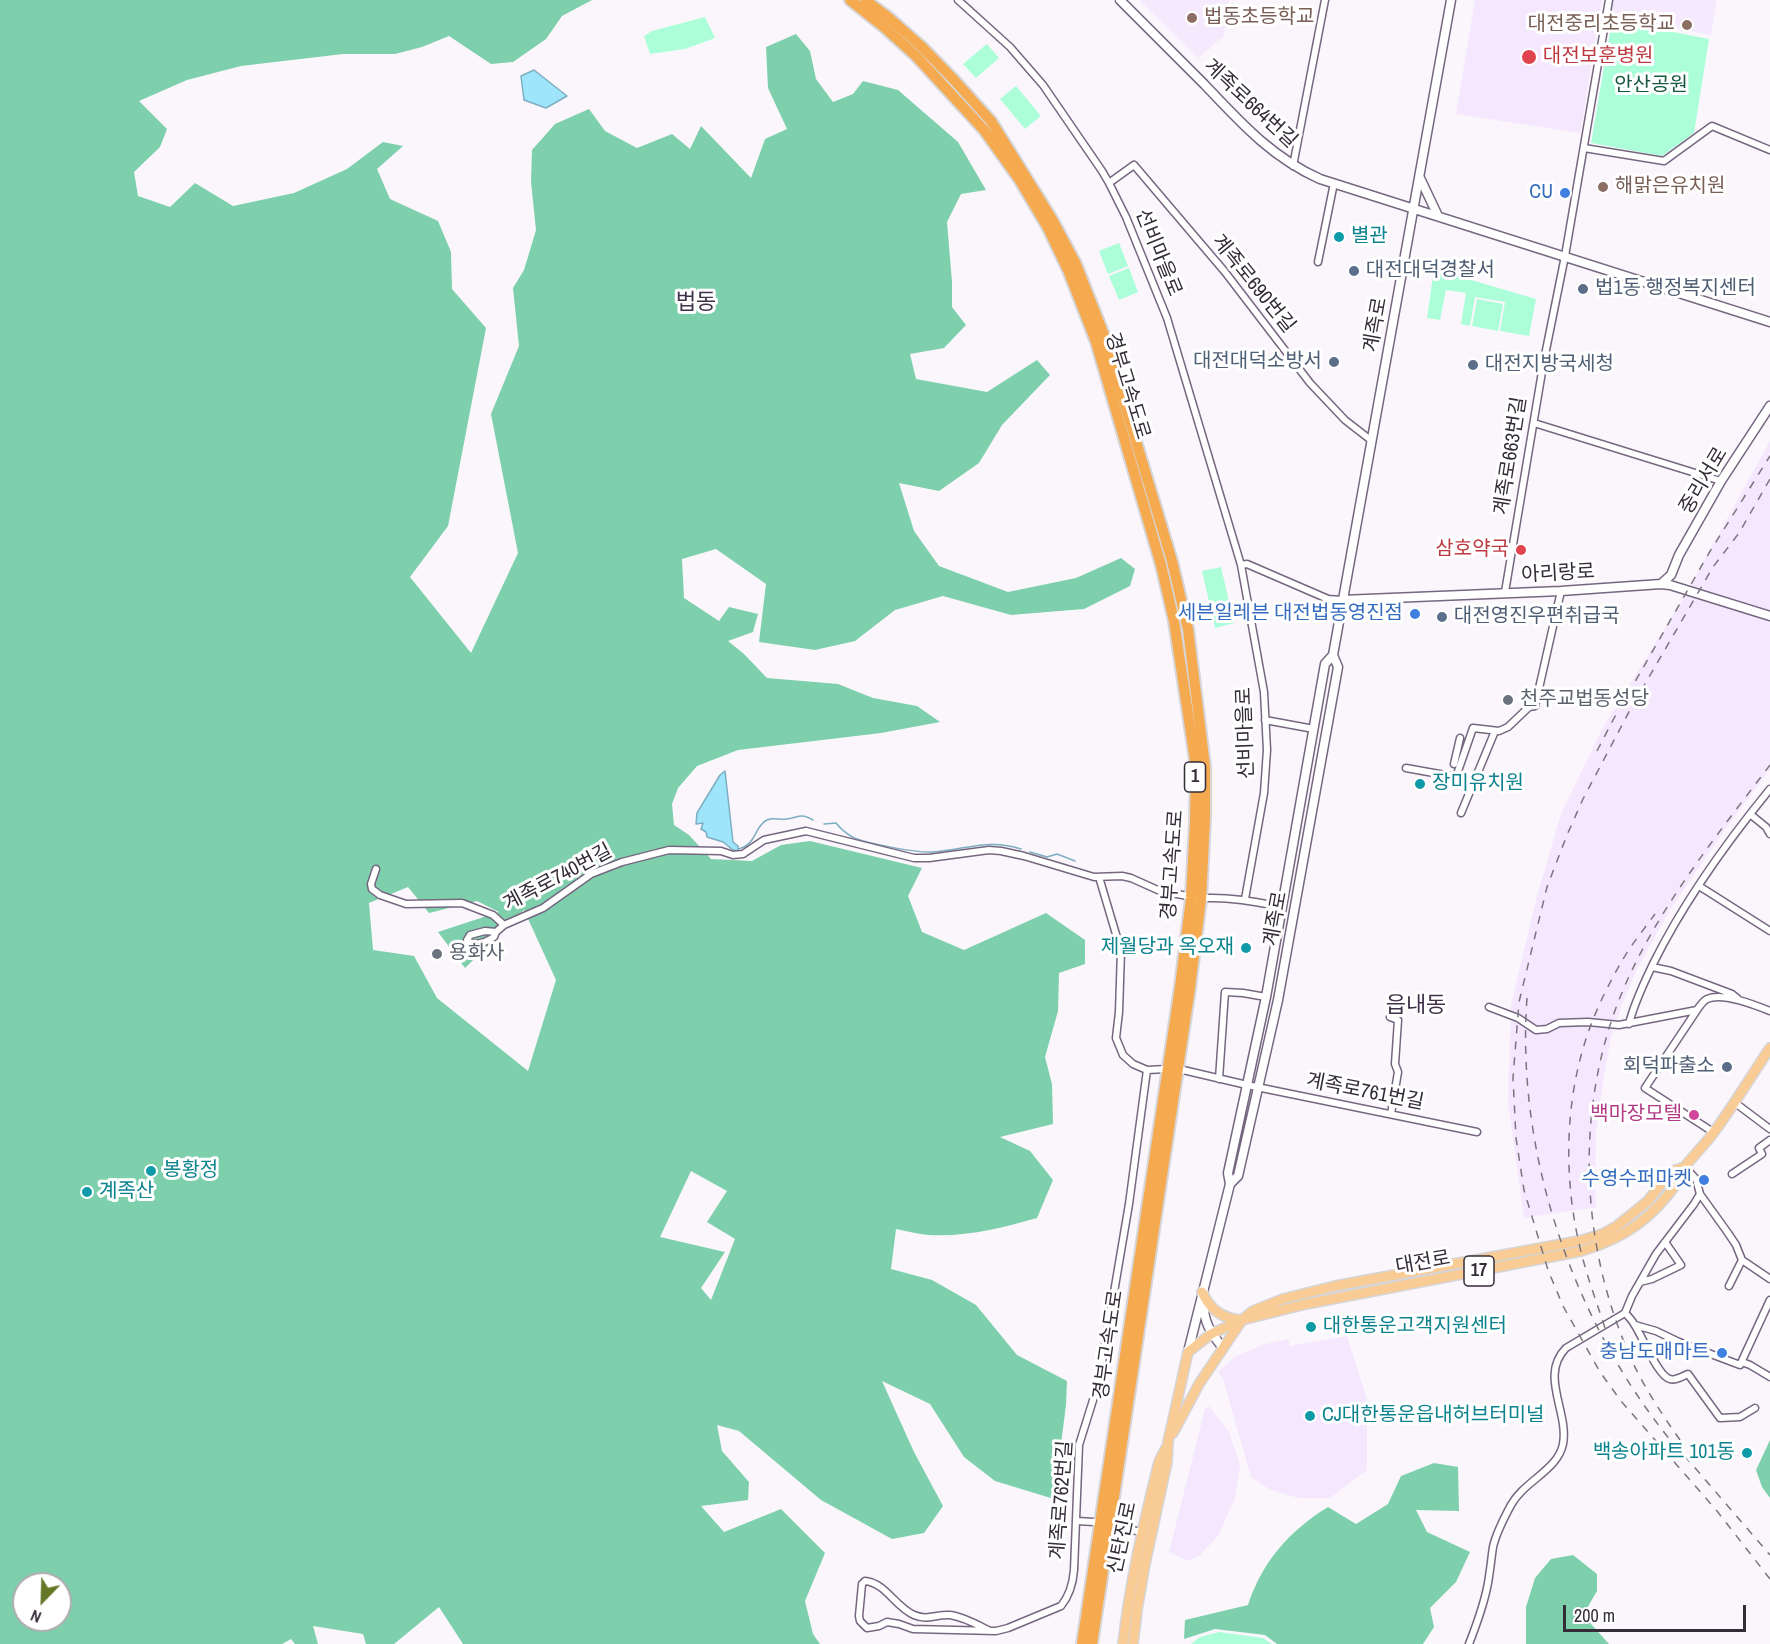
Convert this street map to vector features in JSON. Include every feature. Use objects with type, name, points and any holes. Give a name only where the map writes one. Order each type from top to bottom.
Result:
[{"type":"highway","name":"경부고속도로","points":[[850,0],[901,41],[949,89],[984,129],[1019,179],[1048,228],[1068,270],[1096,342],[1161,565],[1174,621],[1196,767],[1191,898],[1180,987],[1082,1644]]},
{"type":"highway","name":"경부고속도로","points":[[865,0],[922,47],[991,122],[1053,221],[1076,264],[1104,335],[1173,561],[1188,629],[1205,766],[1201,899],[1189,1000],[1092,1644]]},
{"type":"main road","name":"계족로664번길","points":[[1120,0],[1249,131],[1293,166],[1320,179],[1413,209]]},
{"type":"main road","name":"계족로","points":[[1230,1184],[1238,1176],[1278,1000],[1338,667],[1333,655],[1342,600],[1451,0]]},
{"type":"main road","points":[[1419,178],[1438,216]]},
{"type":"main road","points":[[1413,209],[1565,255],[1770,322]]},
{"type":"main road","name":"중리서로","points":[[1661,584],[1671,575],[1679,555],[1721,481],[1770,406]]},
{"type":"main road","points":[[1671,575],[1678,588]]},
{"type":"main road","name":"아리랑로","points":[[1342,600],[1561,591],[1661,584],[1770,616]]},
{"type":"main road","name":"계족로","points":[[1188,1352],[1230,1184],[1227,1173],[1266,997],[1325,664],[1333,655]]},
{"type":"main road","name":"대전로","points":[[1188,1352],[1211,1334],[1242,1320],[1265,1305],[1309,1292],[1362,1280],[1579,1241],[1603,1234],[1617,1226],[1648,1201],[1670,1172],[1685,1167],[1713,1132],[1770,1048]]},
{"type":"main road","points":[[1168,1442],[1199,1384],[1242,1320],[1229,1318],[1215,1311],[1208,1304],[1202,1292]]},
{"type":"main road","points":[[1202,1292],[1204,1317],[1211,1334],[1223,1348]]},
{"type":"main road","name":"신탄진로","points":[[1133,1644],[1137,1610],[1167,1462],[1168,1442],[1188,1352]]},
{"type":"main road","name":"신탄진로","points":[[1124,1644],[1127,1607],[1142,1532],[1159,1462],[1168,1442]]},
{"type":"street","name":"선비마을로","points":[[958,0],[1010,47],[1043,85],[1110,183],[1167,318],[1241,565],[1264,692],[1266,760],[1264,793],[1245,899]]},
{"type":"street","points":[[1293,166],[1325,0]]},
{"type":"street","name":"계족로663번길","points":[[1505,592],[1609,0]]},
{"type":"street","points":[[1584,148],[1664,160],[1712,126],[1770,150]]},
{"type":"street","name":"계족로690번길","points":[[1110,183],[1134,165],[1225,273],[1310,383],[1345,420],[1372,441]]},
{"type":"street","points":[[1318,262],[1334,183]]},
{"type":"street","points":[[1534,423],[1721,481]]},
{"type":"street","points":[[1241,565],[1247,564],[1328,599],[1342,600]]},
{"type":"street","points":[[1406,768],[1456,777],[1473,728],[1499,731],[1508,727],[1529,706],[1534,706],[1561,591]]},
{"type":"street","points":[[1265,720],[1314,729]]},
{"type":"street","points":[[1461,813],[1495,731]]},
{"type":"street","points":[[1454,764],[1460,738]]},
{"type":"street","points":[[1629,1024],[1652,967],[1672,927],[1750,814],[1770,789]]},
{"type":"street","points":[[1750,814],[1769,831]]},
{"type":"street","name":"계족로740번길","points":[[376,869],[371,884],[372,889],[382,896],[406,904],[462,903],[493,915],[504,925],[543,908],[591,874],[622,862],[669,849],[743,854],[764,840],[806,831],[914,858],[989,850],[1001,851],[1082,874],[1131,878],[1160,891],[1188,896]]},
{"type":"street","points":[[1099,877],[1121,951],[1116,1038],[1123,1055],[1133,1064],[1147,1070],[1167,1069]]},
{"type":"street","points":[[1699,886],[1770,931]]},
{"type":"street","points":[[1205,898],[1245,899],[1282,907]]},
{"type":"street","points":[[495,934],[504,925]]},
{"type":"street","points":[[1652,967],[1671,971],[1722,990],[1740,1000]]},
{"type":"street","points":[[1219,1079],[1225,992],[1266,997]]},
{"type":"street","points":[[1713,1132],[1645,1088],[1697,1010],[1707,999],[1740,1000],[1770,1011]]},
{"type":"street","points":[[1489,1007],[1518,1018],[1536,1029],[1547,1029],[1559,1023],[1629,1024],[1697,1010]]},
{"type":"street","points":[[1390,1017],[1398,1020],[1395,1064],[1398,1072],[1391,1114]]},
{"type":"street","name":"계족로762번길","points":[[990,1631],[951,1615],[926,1619],[915,1616],[876,1583],[865,1581],[862,1584],[859,1616],[860,1622],[867,1628],[886,1622],[913,1629],[990,1631],[1008,1628],[1061,1606],[1067,1599],[1073,1580],[1079,1445],[1094,1397],[1103,1357],[1130,1204],[1147,1070]]},
{"type":"street","points":[[1183,1070],[1247,1085]]},
{"type":"street","name":"계족로761번길","points":[[1247,1085],[1477,1132]]},
{"type":"street","points":[[1734,1101],[1770,1129]]},
{"type":"street","points":[[1732,1174],[1762,1154],[1759,1148],[1770,1140]]},
{"type":"street","points":[[1685,1167],[1696,1179],[1700,1194],[1736,1245],[1742,1260],[1770,1279]]},
{"type":"street","points":[[1469,1644],[1487,1588],[1496,1538],[1507,1513],[1519,1492],[1556,1460],[1561,1452],[1564,1434],[1554,1373],[1559,1355],[1566,1348],[1625,1313],[1640,1282],[1665,1242],[1700,1194]]},
{"type":"street","points":[[1640,1282],[1652,1279],[1681,1265],[1665,1242]]},
{"type":"street","points":[[1729,1286],[1742,1260]]},
{"type":"street","points":[[1635,1325],[1656,1331],[1740,1365],[1770,1300]]},
{"type":"street","points":[[1625,1313],[1635,1325],[1657,1366],[1665,1376],[1673,1380],[1688,1374],[1720,1418],[1740,1417],[1755,1408]]},
{"type":"street","points":[[1742,1362],[1770,1377]]},
{"type":"street","points":[[1077,1521],[1094,1522]]},
{"type":"street","points":[[1116,1527],[1142,1532]]},
{"type":"shaded area","name":"법동초등학교","points":[[1139,0],[1229,0],[1224,36],[1198,58]]},
{"type":"shaded area","name":"대전보훈병원","points":[[1475,0],[1602,0],[1580,133],[1456,114]]},
{"type":"shaded area","name":"대전중리초등학교","points":[[1613,0],[1717,0],[1711,35],[1610,15]]},
{"type":"shaded area","points":[[1770,441],[1770,769],[1669,911],[1636,971],[1620,1010],[1611,1037],[1596,1131],[1596,1207],[1524,1218],[1508,1102],[1511,1005],[1537,896],[1561,814],[1602,729],[1681,602]]},
{"type":"shaded area","points":[[1347,1336],[1367,1399],[1367,1470],[1330,1498],[1298,1498],[1269,1489],[1251,1477],[1223,1379],[1218,1372],[1235,1357],[1262,1345],[1288,1339],[1290,1346]]},
{"type":"shaded area","points":[[1209,1406],[1229,1432],[1240,1465],[1235,1498],[1218,1536],[1199,1556],[1188,1561],[1169,1552],[1205,1409]]},
{"type":"green space","points":[[0,0],[592,0],[562,16],[546,39],[513,62],[491,64],[449,36],[422,47],[395,54],[343,54],[241,66],[187,80],[139,101],[167,129],[160,147],[134,172],[138,196],[170,207],[195,183],[233,206],[294,193],[347,169],[383,142],[403,146],[377,169],[390,199],[438,221],[451,252],[452,289],[486,328],[448,526],[410,577],[471,653],[518,553],[491,414],[519,346],[513,288],[524,270],[536,230],[531,182],[532,150],[555,124],[589,109],[605,131],[637,148],[672,134],[690,149],[701,126],[751,178],[765,139],[787,129],[768,88],[766,47],[796,34],[810,51],[816,79],[833,102],[853,94],[863,81],[898,90],[958,142],[986,190],[961,194],[947,222],[952,307],[966,325],[944,348],[910,354],[916,379],[987,392],[1037,360],[1050,375],[1002,425],[979,463],[939,491],[899,483],[914,531],[939,566],[1008,592],[1076,578],[1121,558],[1135,569],[1130,586],[1084,609],[1011,615],[943,596],[895,610],[855,641],[815,650],[759,642],[766,584],[716,549],[682,559],[684,598],[719,621],[729,607],[758,614],[753,632],[728,641],[767,678],[838,684],[873,698],[917,706],[940,722],[881,733],[738,750],[697,766],[678,788],[672,804],[674,825],[689,835],[711,859],[752,861],[781,845],[810,841],[922,868],[908,896],[922,932],[964,950],[1046,913],[1085,940],[1085,964],[1059,973],[1058,1011],[1045,1057],[1052,1084],[1053,1124],[1000,1137],[1030,1151],[1053,1180],[1037,1218],[957,1235],[929,1235],[896,1229],[891,1269],[932,1280],[976,1305],[1017,1355],[1067,1381],[1054,1499],[995,1481],[964,1457],[930,1404],[882,1381],[914,1452],[943,1506],[924,1533],[892,1539],[821,1500],[739,1431],[717,1425],[722,1451],[749,1482],[748,1500],[701,1506],[724,1532],[781,1509],[825,1553],[805,1601],[813,1634],[820,1644],[463,1644],[439,1607],[394,1644],[366,1644],[363,1634],[313,1626],[318,1644],[295,1644],[291,1639],[282,1644],[0,1644]],"holes":[[[408,887],[429,913],[477,901],[499,912],[438,932],[465,968],[524,910],[556,980],[528,1071],[437,998],[414,956],[373,950],[369,903]],[[691,1171],[727,1191],[707,1222],[735,1239],[711,1300],[701,1288],[725,1252],[660,1237]]]},
{"type":"green space","points":[[705,17],[715,38],[685,49],[650,54],[644,36],[652,31]]},
{"type":"green space","name":"안산공원","points":[[1612,20],[1709,39],[1694,133],[1662,156],[1591,143]]},
{"type":"green space","points":[[987,44],[999,58],[976,78],[963,64]]},
{"type":"green space","points":[[1016,86],[1041,116],[1025,129],[1000,99]]},
{"type":"green space","points":[[1119,243],[1128,266],[1108,274],[1099,251]]},
{"type":"green space","points":[[1129,268],[1138,292],[1119,300],[1109,276]]},
{"type":"green space","points":[[1434,269],[1536,299],[1529,336],[1500,331],[1505,302],[1475,297],[1470,326],[1461,324],[1466,293],[1446,290],[1440,320],[1427,318]]},
{"type":"green space","points":[[1477,299],[1503,304],[1498,331],[1472,326]]},
{"type":"green space","points":[[1221,567],[1234,623],[1215,628],[1202,571]]},
{"type":"green space","points":[[1770,1440],[1770,1498],[1762,1487],[1756,1470]]},
{"type":"green space","points":[[1434,1463],[1458,1467],[1459,1511],[1416,1510],[1427,1532],[1470,1552],[1456,1582],[1430,1608],[1434,1627],[1423,1644],[1277,1644],[1265,1635],[1215,1629],[1184,1639],[1185,1620],[1248,1605],[1269,1561],[1289,1537],[1314,1516],[1328,1507],[1356,1524],[1388,1504],[1401,1476]]},
{"type":"green space","points":[[1573,1555],[1597,1574],[1597,1591],[1583,1615],[1609,1644],[1526,1644],[1526,1607],[1535,1578],[1551,1559]]},
{"type":"green space","points":[[1219,1632],[1263,1638],[1272,1644],[1191,1644],[1200,1637]]},
{"type":"water","points":[[534,70],[567,96],[546,108],[524,100],[521,76]]},
{"type":"water","points":[[725,771],[733,842],[738,846],[738,851],[723,842],[707,837],[706,832],[701,829],[703,823],[696,824],[697,813],[720,775]]},
{"type":"waterway","points":[[738,849],[749,844],[760,826],[767,820],[802,816],[813,820]]},
{"type":"waterway","points":[[824,824],[836,823],[854,838],[916,851],[933,852],[987,845],[1021,849]]},
{"type":"waterway","points":[[1030,852],[1047,857],[1057,854],[1075,861]]},
{"type":"railway","points":[[1597,751],[1709,553],[1770,456]]},
{"type":"railway","points":[[1770,479],[1739,533],[1713,567],[1631,708],[1583,799],[1567,835],[1547,887],[1519,1002],[1513,1078],[1516,1138],[1524,1190],[1548,1270],[1563,1306],[1600,1372],[1621,1401],[1717,1511],[1770,1579]]},
{"type":"railway","points":[[1680,1440],[1655,1403],[1633,1363],[1616,1320],[1603,1276],[1594,1231],[1590,1186],[1590,1140],[1594,1094],[1603,1049],[1617,1005],[1647,941],[1685,880],[1770,765]]},
{"type":"railway","points":[[1605,1328],[1584,1263],[1573,1208],[1569,1152],[1573,1096],[1585,1042],[1602,999],[1627,953],[1655,914]]},
{"type":"railway","points":[[1527,998],[1526,1055],[1530,1112],[1540,1168],[1555,1224],[1575,1279],[1599,1331],[1628,1381],[1660,1427],[1770,1555]]},
{"type":"place","name":"법동초등학교","points":[[1192,18]]},
{"type":"place","name":"대전중리초등학교","points":[[1687,25]]},
{"type":"place","name":"대전보훈병원","points":[[1529,57]]},
{"type":"place","name":"해맑은유치원","points":[[1603,187]]},
{"type":"place","name":"CU","points":[[1565,193]]},
{"type":"place","name":"별관","points":[[1339,237]]},
{"type":"place","name":"대전대덕경찰서","points":[[1354,271]]},
{"type":"place","name":"법1동 행정복지센터","points":[[1583,289]]},
{"type":"place","name":"대전대덕소방서","points":[[1334,362]]},
{"type":"place","name":"대전지방국세청","points":[[1473,365]]},
{"type":"place","name":"삼호약국","points":[[1521,550]]},
{"type":"place","name":"세븐일레븐 대전법동영진점","points":[[1415,614]]},
{"type":"place","name":"대전영진우편취급국","points":[[1442,617]]},
{"type":"place","name":"천주교법동성당","points":[[1508,700]]},
{"type":"place","name":"장미유치원","points":[[1420,784]]},
{"type":"place","name":"제월당과 옥오재","points":[[1246,948]]},
{"type":"place","name":"용화사","points":[[437,954]]},
{"type":"place","name":"회덕파출소","points":[[1727,1067]]},
{"type":"place","name":"백마장모텔","points":[[1694,1115]]},
{"type":"place","name":"봉황정","points":[[151,1171]]},
{"type":"place","name":"수영수퍼마켓","points":[[1704,1180]]},
{"type":"place","name":"계족산","points":[[87,1192]]},
{"type":"place","name":"대한통운고객지원센터","points":[[1311,1327]]},
{"type":"place","name":"충남도매마트","points":[[1722,1353]]},
{"type":"place","name":"CJ대한통운읍내허브터미널","points":[[1310,1416]]},
{"type":"place","name":"백송아파트 101동","points":[[1747,1453]]},
{"type":"district","name":"법동","points":[[696,303]]},
{"type":"district","name":"읍내동","points":[[1416,1006]]}]
